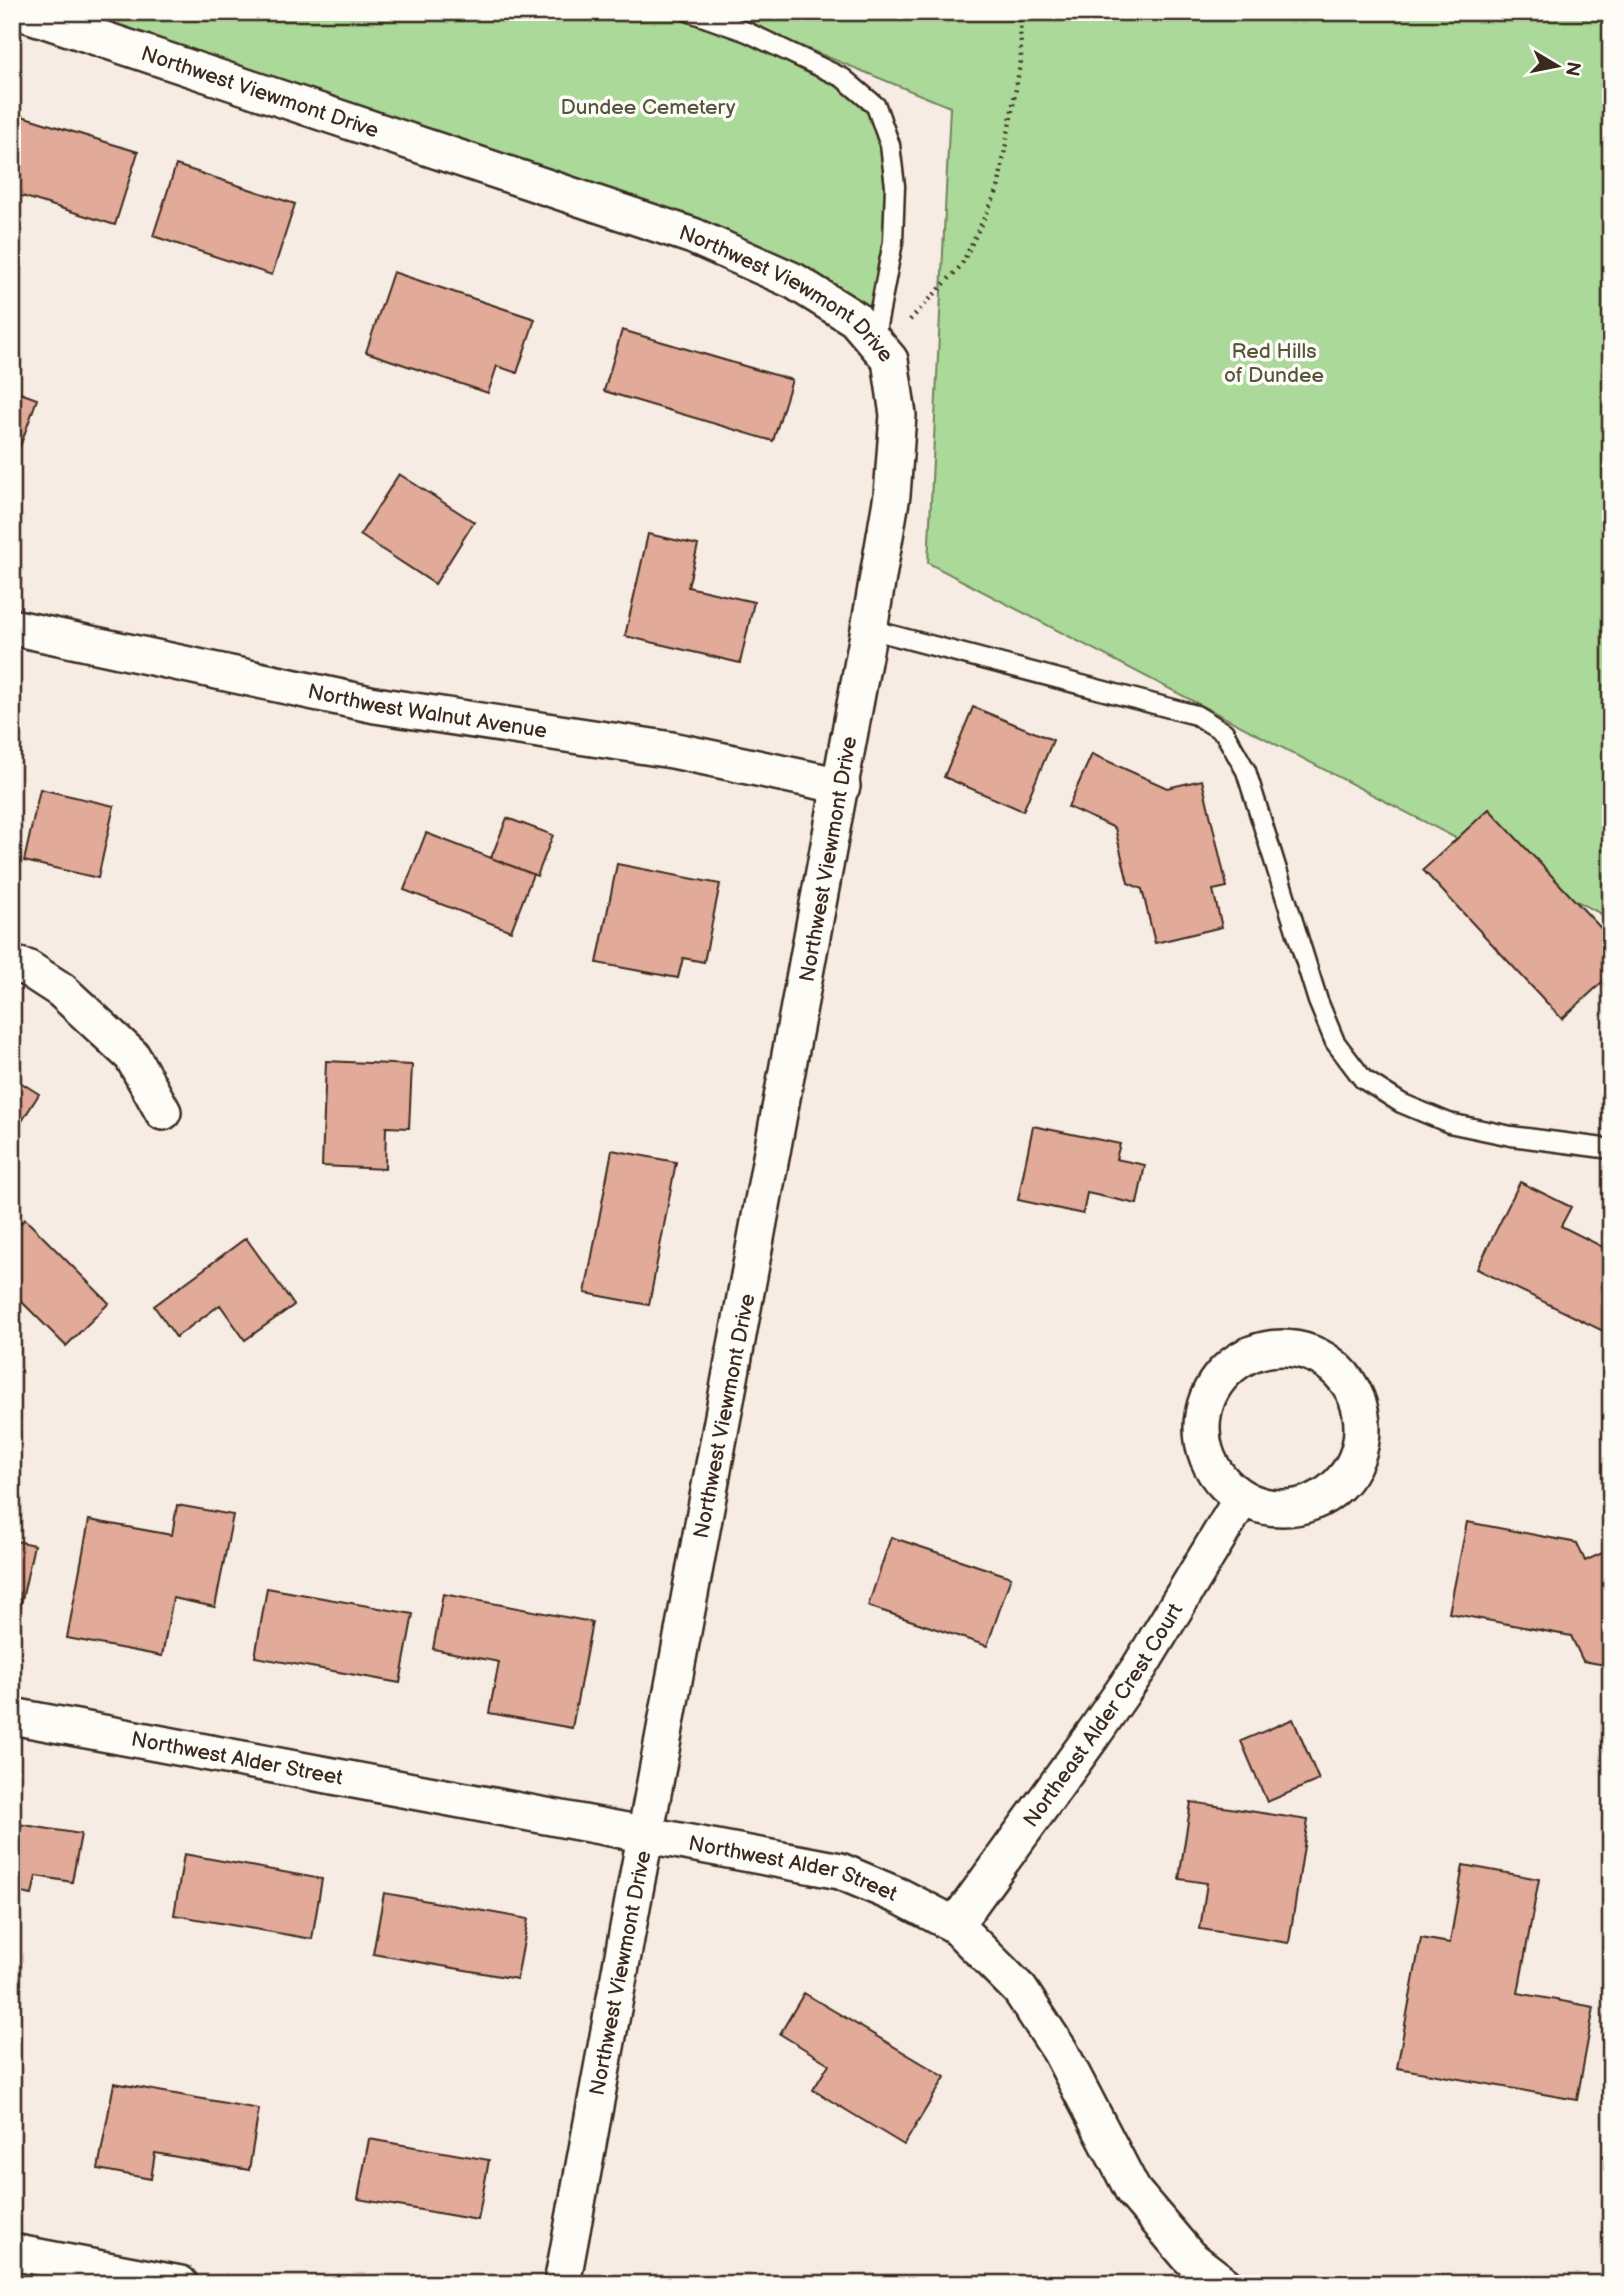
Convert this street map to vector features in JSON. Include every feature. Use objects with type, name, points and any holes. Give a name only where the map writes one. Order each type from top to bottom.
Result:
[{"type":"street","name":"Northwest Viewmont Drive","points":[[21,12],[693,236],[794,281],[855,318],[890,360],[898,415],[892,495],[842,786],[562,2284]]},
{"type":"street","name":"Northwest Walnut Avenue","points":[[12,626],[375,705],[672,750],[842,786]]},
{"type":"street","points":[[12,964],[27,968],[61,990],[132,1056],[163,1112]]},
{"type":"street","points":[[1294,1349],[1331,1364],[1347,1381],[1357,1400],[1362,1430],[1350,1470],[1328,1494],[1300,1507],[1272,1509],[1242,1498],[1225,1486],[1213,1469],[1202,1439],[1204,1409],[1216,1383],[1231,1366],[1262,1350],[1294,1349]]},
{"type":"street","name":"Northeast Alder Crest Court","points":[[955,1925],[1139,1668],[1242,1498]]},
{"type":"street","name":"Northwest Alder Street","points":[[12,1716],[840,1871],[901,1897],[955,1925],[1020,1990],[1060,2051],[1133,2190],[1189,2257],[1224,2284]]},
{"type":"street","points":[[12,2252],[180,2284]]},
{"type":"lane","points":[[690,12],[747,32],[843,78],[876,106],[891,145],[895,186],[893,242],[878,346]]},
{"type":"lane","points":[[869,629],[1196,715],[1224,732],[1246,771],[1318,1001],[1335,1042],[1363,1079],[1401,1103],[1449,1123],[1511,1136],[1611,1149]]},
{"type":"path","points":[[878,346],[961,266],[998,189],[1021,60],[1020,12]]},
{"type":"green space","name":"Dundee Cemetery","points":[[68,12],[661,12],[744,41],[838,86],[868,111],[881,146],[885,187],[883,241],[870,311]]},
{"type":"green space","name":"Red Hills of Dundee","points":[[718,12],[1611,12],[1611,919],[928,563],[950,107]]},
{"type":"building","points":[[12,113],[138,152],[115,225],[12,193]]},
{"type":"building","points":[[176,165],[295,204],[272,275],[153,236]]},
{"type":"building","points":[[393,272],[535,319],[517,373],[497,366],[488,393],[366,352]]},
{"type":"building","points":[[622,330],[792,380],[773,441],[604,391]]},
{"type":"building","points":[[12,390],[37,399],[12,469]]},
{"type":"building","points":[[399,474],[474,522],[435,584],[360,535]]},
{"type":"building","points":[[648,534],[698,545],[688,587],[754,602],[740,663],[625,636]]},
{"type":"building","points":[[973,707],[1053,740],[1023,811],[944,777]]},
{"type":"building","points":[[1092,754],[1167,788],[1202,780],[1227,887],[1213,890],[1222,927],[1155,943],[1142,889],[1128,883],[1115,828],[1068,807]]},
{"type":"building","points":[[40,789],[114,806],[98,878],[24,861]]},
{"type":"building","points":[[1489,809],[1611,939],[1611,974],[1562,1019],[1423,870]]},
{"type":"building","points":[[507,818],[553,835],[537,876],[491,858]]},
{"type":"building","points":[[426,833],[533,874],[511,931],[404,890]]},
{"type":"building","points":[[617,864],[720,884],[704,962],[683,958],[678,978],[597,963]]},
{"type":"building","points":[[326,1061],[412,1065],[409,1128],[386,1127],[385,1169],[322,1166]]},
{"type":"building","points":[[12,1077],[39,1094],[12,1137]]},
{"type":"building","points":[[1033,1126],[1120,1144],[1116,1159],[1145,1165],[1137,1204],[1087,1193],[1083,1214],[1018,1200]]},
{"type":"building","points":[[612,1150],[676,1162],[649,1305],[585,1293]]},
{"type":"building","points":[[1520,1182],[1571,1207],[1561,1226],[1611,1251],[1611,1335],[1477,1269]]},
{"type":"building","points":[[25,1219],[109,1303],[66,1346],[12,1292],[12,1232]]},
{"type":"building","points":[[246,1238],[294,1305],[245,1340],[220,1305],[176,1337],[154,1306]]},
{"type":"building","points":[[177,1505],[233,1515],[215,1607],[173,1598],[162,1656],[67,1638],[89,1520],[172,1535]]},
{"type":"building","points":[[1467,1522],[1577,1543],[1585,1561],[1611,1549],[1611,1666],[1583,1661],[1571,1636],[1449,1613]]},
{"type":"building","points":[[891,1537],[1011,1577],[987,1646],[868,1606]]},
{"type":"building","points":[[12,1540],[34,1545],[18,1618],[12,1617]]},
{"type":"building","points":[[267,1588],[413,1614],[400,1683],[255,1657]]},
{"type":"building","points":[[443,1594],[592,1622],[572,1728],[489,1713],[499,1662],[433,1649]]},
{"type":"building","points":[[1293,1719],[1319,1780],[1267,1802],[1241,1741]]},
{"type":"building","points":[[1191,1802],[1308,1820],[1289,1943],[1200,1929],[1207,1883],[1179,1879]]},
{"type":"building","points":[[12,1823],[81,1834],[72,1882],[36,1876],[32,1895],[12,1891]]},
{"type":"building","points":[[184,1854],[322,1879],[312,1939],[174,1915]]},
{"type":"building","points":[[1463,1865],[1539,1879],[1518,1993],[1594,2007],[1577,2100],[1397,2068],[1421,1938],[1450,1943]]},
{"type":"building","points":[[384,1893],[528,1919],[517,1979],[373,1954]]},
{"type":"building","points":[[804,1993],[945,2077],[904,2145],[813,2090],[829,2064],[780,2034]]},
{"type":"building","points":[[114,2083],[259,2109],[249,2170],[155,2153],[151,2179],[98,2169]]},
{"type":"building","points":[[369,2139],[489,2160],[478,2220],[358,2199]]}]
